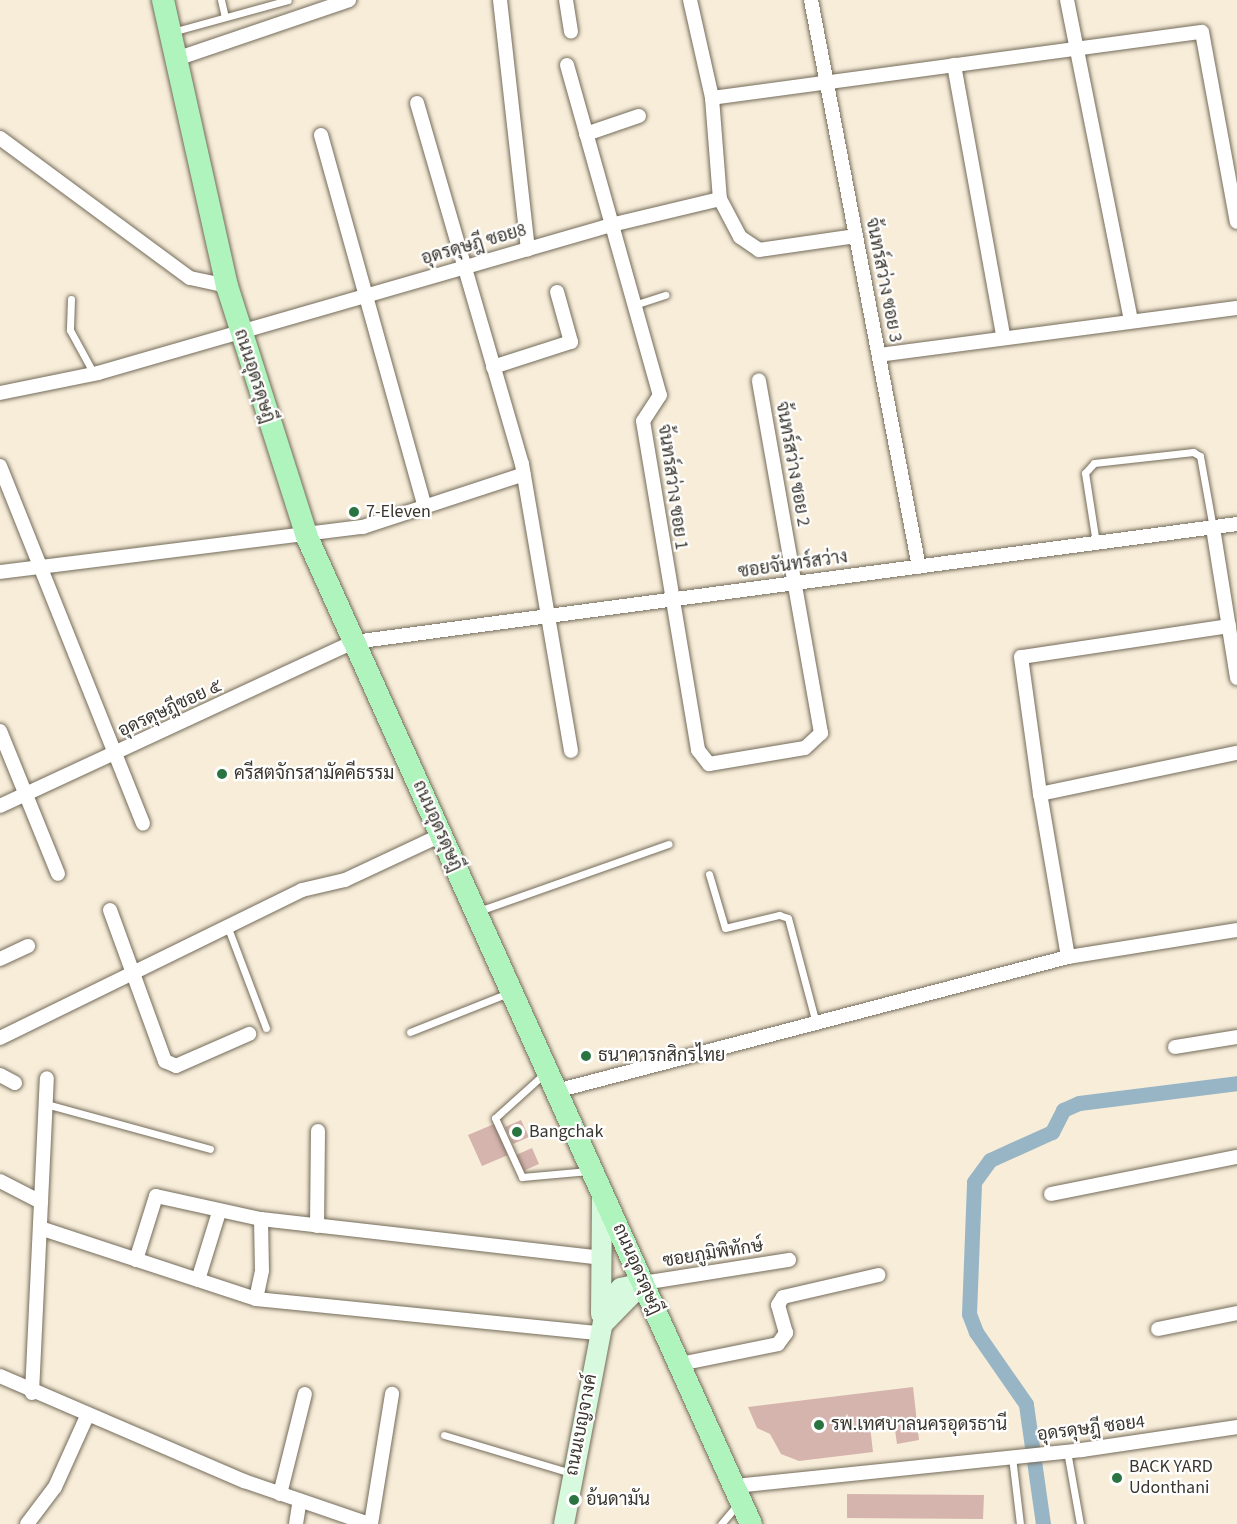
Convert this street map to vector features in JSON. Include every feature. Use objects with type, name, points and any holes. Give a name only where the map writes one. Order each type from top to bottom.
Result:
[{"type":"main road","name":"ถนนอุดรดุษฎี","points":[[163,0],[227,286],[240,333],[307,537],[752,1524]]},
{"type":"street","points":[[500,0],[528,249]]},
{"type":"street","points":[[566,0],[571,32]]},
{"type":"street","points":[[690,0],[712,98],[720,199],[740,237],[759,250],[856,236]]},
{"type":"street","name":"จ้นทร์สว่าง ซอย 3","points":[[811,0],[919,567]]},
{"type":"street","points":[[1067,0],[1131,320]]},
{"type":"street","points":[[176,59],[344,1]]},
{"type":"street","points":[[712,98],[1202,32],[1237,222]]},
{"type":"street","name":"จ้นทร์สว่าง ซอย 1","points":[[567,65],[660,394],[643,421],[670,600],[698,750]]},
{"type":"street","points":[[954,65],[1003,335]]},
{"type":"street","points":[[417,103],[524,474],[550,616],[571,751]]},
{"type":"street","points":[[586,134],[639,116]]},
{"type":"street","points":[[321,135],[425,507]]},
{"type":"street","points":[[0,138],[190,278],[227,286]]},
{"type":"street","name":"อุดรดุษฎี ซอย8","points":[[0,393],[94,374],[611,225],[720,199]]},
{"type":"street","points":[[493,367],[571,342],[557,292]]},
{"type":"street","points":[[879,355],[1003,335],[1237,308]]},
{"type":"street","name":"จ้นทร์สว่าง ซอย 2","points":[[698,750],[709,764],[805,748],[821,732],[759,380]]},
{"type":"street","points":[[0,466],[42,566],[142,824]]},
{"type":"street","points":[[0,572],[307,537],[363,527],[524,474]]},
{"type":"street","name":"ซอยจันทร์สว่าง","points":[[354,642],[1237,524]]},
{"type":"street","points":[[1213,528],[1237,678]]},
{"type":"street","points":[[1068,957],[1040,794],[1022,657],[1229,626]]},
{"type":"street","name":"อุดรดุษฎีซอย ๕","points":[[0,806],[354,642]]},
{"type":"street","points":[[0,731],[58,874]]},
{"type":"street","points":[[1040,794],[1237,753]]},
{"type":"street","points":[[0,1038],[133,976],[302,890],[345,880],[441,835]]},
{"type":"street","points":[[110,910],[165,1060],[176,1066],[249,1034]]},
{"type":"street","points":[[552,1081],[817,1026],[1068,957],[1237,930]]},
{"type":"street","points":[[0,959],[28,946]]},
{"type":"street","points":[[1175,1047],[1237,1037]]},
{"type":"street","points":[[0,1075],[15,1083]]},
{"type":"street","points":[[32,1393],[47,1078]]},
{"type":"street","points":[[317,1226],[318,1131]]},
{"type":"street","points":[[1051,1194],[1237,1157]]},
{"type":"street","points":[[0,1181],[41,1202]]},
{"type":"street","name":"ถนนเบญจางค์","points":[[597,1181],[603,1258],[600,1329]]},
{"type":"street","points":[[136,1260],[156,1196],[261,1220],[603,1258]]},
{"type":"street","points":[[198,1280],[219,1212]]},
{"type":"street","points":[[256,1299],[262,1271],[261,1220]]},
{"type":"street","points":[[40,1228],[256,1299],[600,1329]]},
{"type":"street","name":"ซอยภูมิพิทักษ์","points":[[643,1283],[789,1260]]},
{"type":"street","points":[[680,1364],[778,1344],[786,1333],[778,1305],[783,1298],[878,1275]]},
{"type":"street","name":"ถนนเบญจางค์","points":[[564,1524],[606,1305],[618,1291],[643,1283]]},
{"type":"street","points":[[1158,1329],[1237,1313]]},
{"type":"street","points":[[0,1376],[32,1393],[280,1494],[370,1524],[392,1394]]},
{"type":"street","points":[[280,1494],[305,1394]]},
{"type":"street","points":[[27,1524],[55,1487],[87,1416]]},
{"type":"street","name":"อุดรดุษฎี ซอย4","points":[[738,1493],[1237,1427]]},
{"type":"street","points":[[296,1524],[300,1500]]},
{"type":"lane","points":[[221,0],[225,17]]},
{"type":"lane","points":[[170,32],[288,0]]},
{"type":"lane","points":[[634,305],[665,295]]},
{"type":"lane","points":[[71,299],[70,330],[94,374]]},
{"type":"lane","points":[[1096,543],[1085,472],[1094,463],[1193,452],[1200,456],[1213,528]]},
{"type":"lane","points":[[476,912],[668,844]]},
{"type":"lane","points":[[709,874],[725,928],[779,915],[788,918],[817,1026]]},
{"type":"lane","points":[[228,927],[266,1028]]},
{"type":"lane","points":[[410,1032],[511,992]]},
{"type":"lane","points":[[552,1081],[495,1118],[522,1177],[597,1181]]},
{"type":"lane","points":[[46,1104],[210,1149]]},
{"type":"lane","points":[[444,1435],[573,1474]]},
{"type":"lane","points":[[1067,1451],[1080,1524]]},
{"type":"lane","points":[[1017,1456],[1020,1524]]},
{"type":"lane","points":[[721,1524],[738,1493]]},
{"type":"building","name":"Bangchak","points":[[521,1120],[529,1137],[513,1144],[505,1127]]},
{"type":"building","points":[[494,1124],[508,1155],[482,1166],[468,1135]]},
{"type":"building","points":[[532,1148],[539,1164],[523,1171],[516,1155]]},
{"type":"building","name":"รพ.เทศบาลนครอุดรธานี","points":[[913,1387],[919,1440],[897,1444],[894,1423],[870,1426],[873,1452],[799,1461],[781,1454],[770,1434],[757,1428],[748,1407]]},
{"type":"building","points":[[847,1494],[984,1495],[983,1519],[847,1518]]},
{"type":"waterway","points":[[1043,1524],[1026,1404],[976,1332],[969,1314],[974,1182],[990,1160],[1052,1132],[1063,1110],[1079,1103],[1237,1083]]},
{"type":"place","name":"7-Eleven","points":[[354,512]]},
{"type":"place","name":"ครีสตจักรสามัคคีธรรม","points":[[222,774]]},
{"type":"place","name":"ธนาคารกสิกรไทย","points":[[586,1056]]},
{"type":"place","name":"Bangchak","points":[[517,1132]]},
{"type":"place","name":"รพ.เทศบาลนครอุดรธานี","points":[[819,1425]]},
{"type":"place","name":"BACK YARD Udonthani","points":[[1117,1478]]},
{"type":"place","name":"อ้นดามัน","points":[[574,1500]]}]
